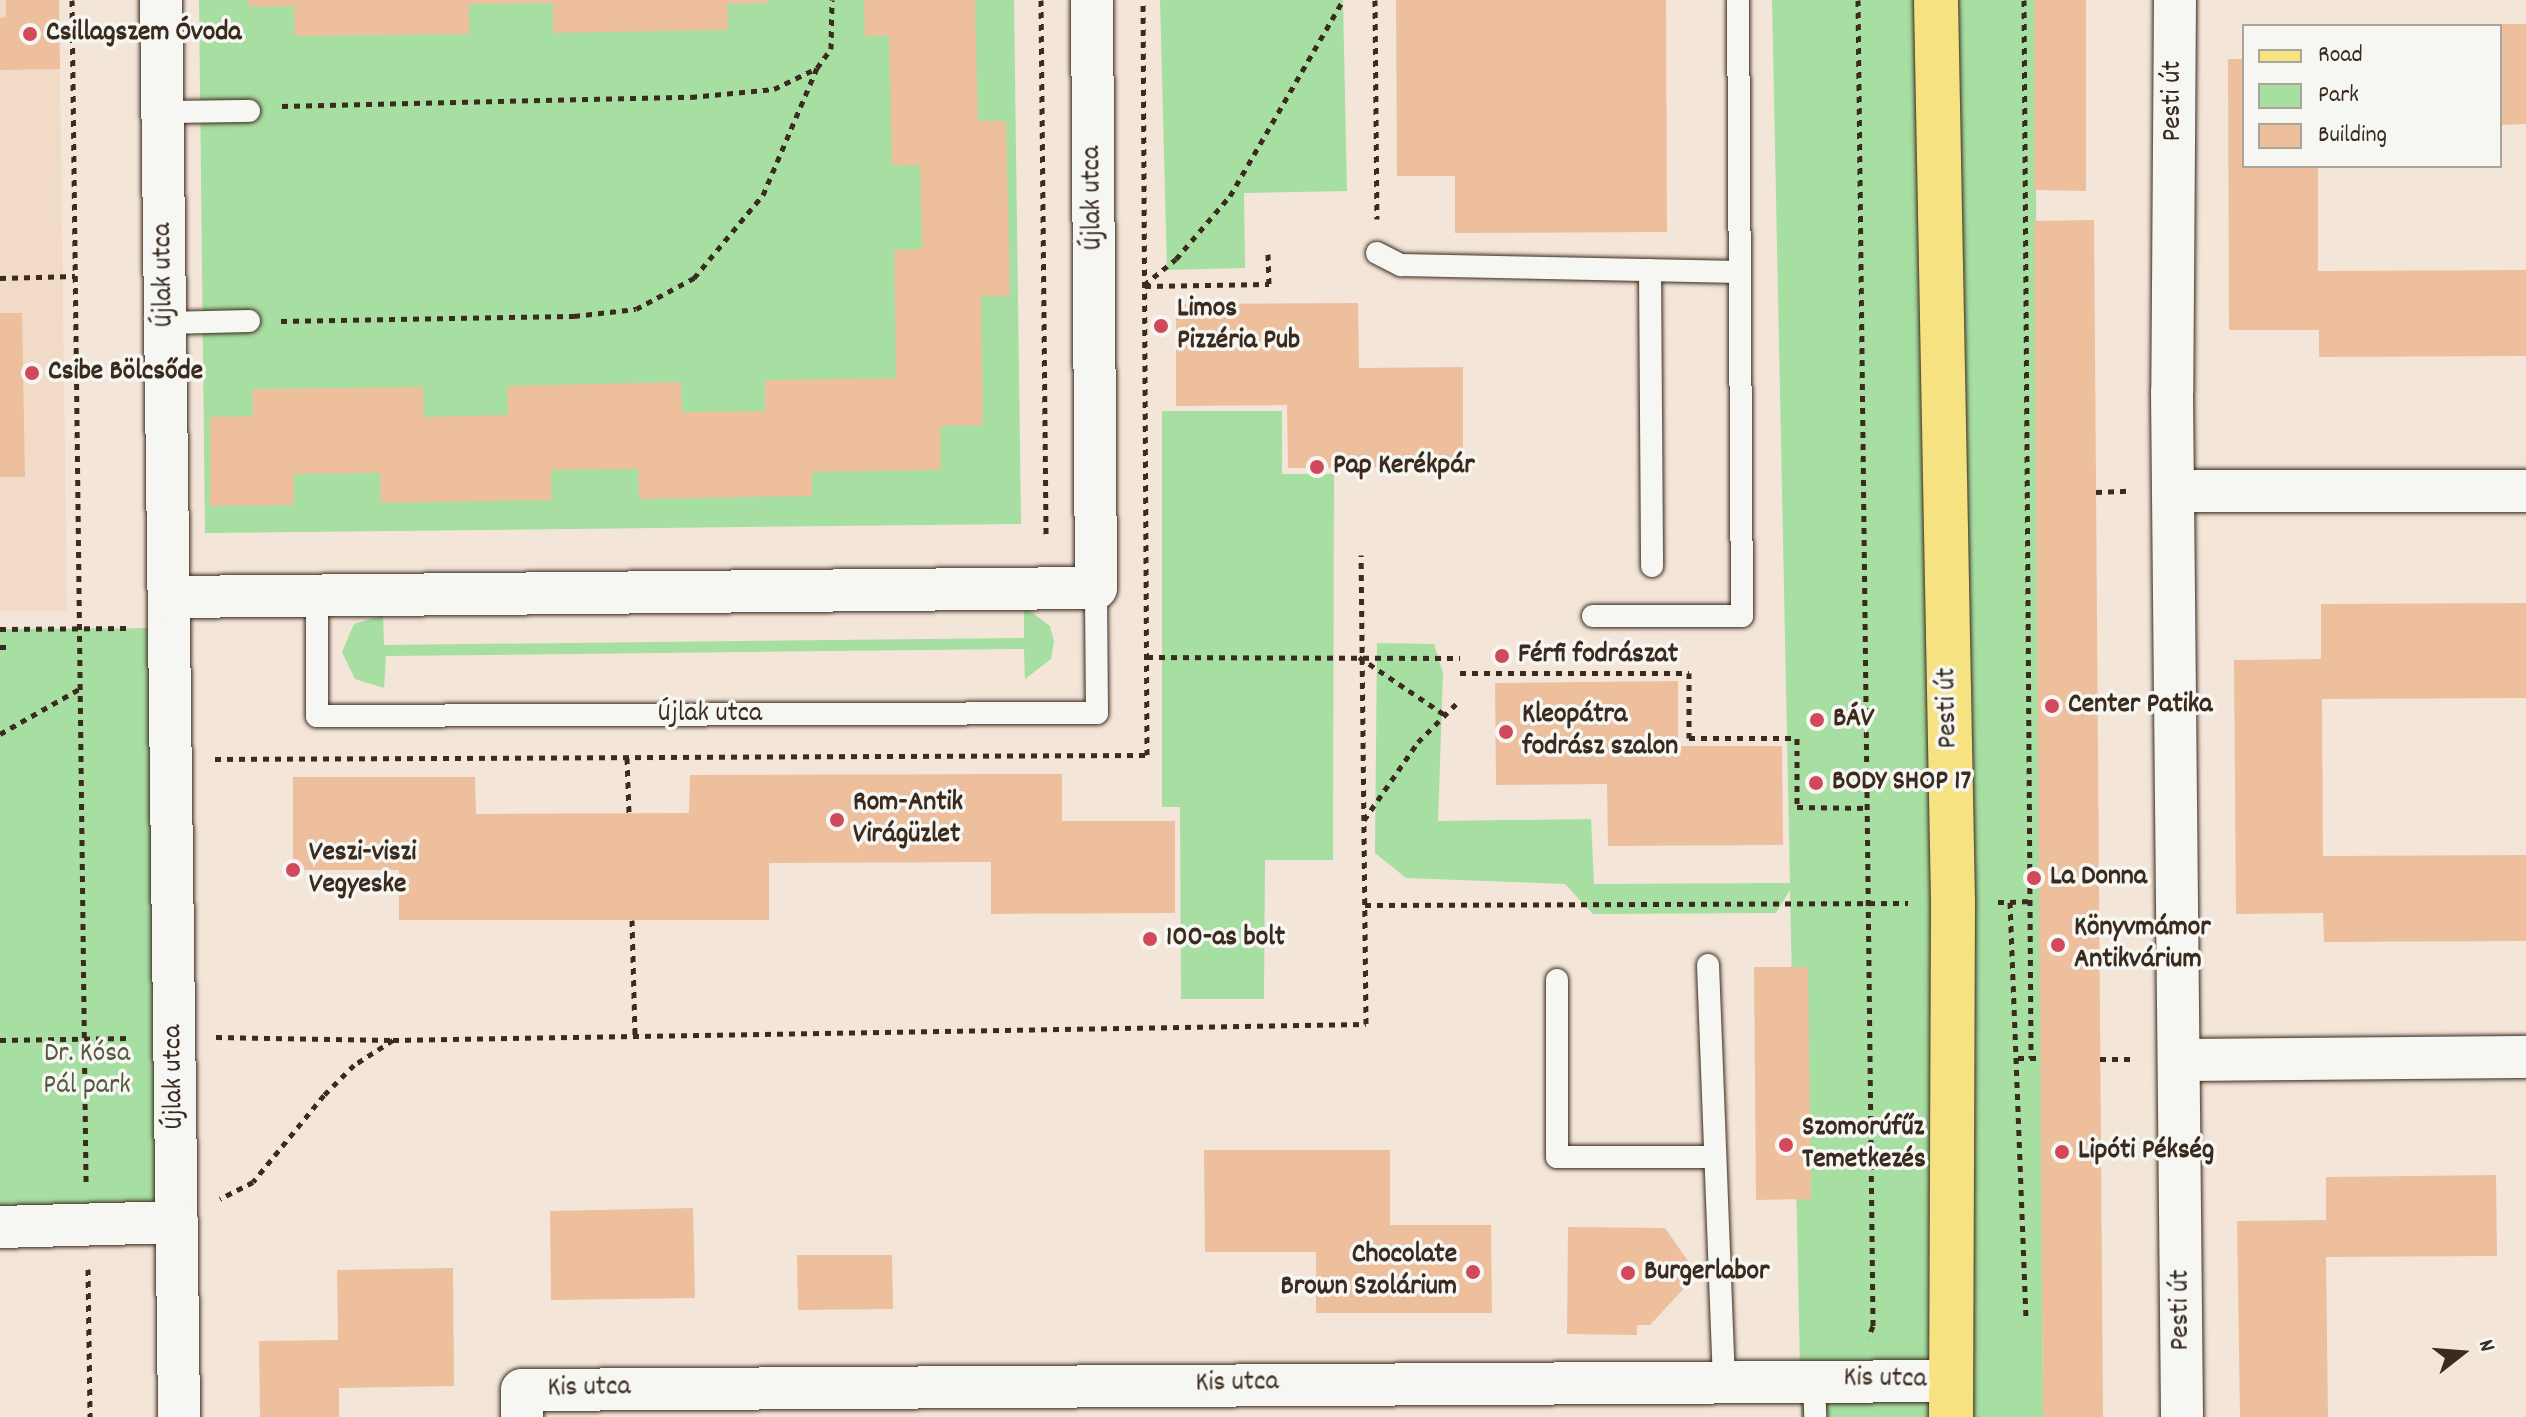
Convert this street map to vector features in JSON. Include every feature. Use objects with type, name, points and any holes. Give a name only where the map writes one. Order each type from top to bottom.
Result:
[{"type":"main road","name":"Pesti út","points":[[1936,0],[1953,902],[1952,1399]]},
{"type":"street","name":"Újlak utca","points":[[161,0],[179,1417]]},
{"type":"street","name":"Újlak utca","points":[[1092,0],[1096,588]]},
{"type":"street","name":"Pesti út","points":[[2175,0],[2174,491],[2182,1417]]},
{"type":"street","points":[[2174,491],[2526,491]]},
{"type":"street","points":[[169,613],[317,597],[1096,588]]},
{"type":"street","points":[[2179,1060],[2526,1057]]},
{"type":"street","points":[[0,1227],[177,1222]]},
{"type":"street","name":"Kis utca","points":[[522,1403],[1504,1399],[1724,1380],[1825,1392],[1952,1399]]},
{"type":"lane","points":[[1593,616],[1742,616],[1738,0]]},
{"type":"lane","points":[[163,112],[249,111]]},
{"type":"lane","points":[[1377,253],[1401,265],[1740,272]]},
{"type":"lane","points":[[1650,270],[1652,566]]},
{"type":"lane","points":[[166,323],[249,321]]},
{"type":"lane","name":"Újlak utca","points":[[317,597],[317,716],[1097,713],[1096,588]]},
{"type":"lane","points":[[1708,965],[1724,1380]]},
{"type":"lane","points":[[1557,980],[1557,1157],[1715,1157]]},
{"type":"path","points":[[72,0],[90,1417]]},
{"type":"path","points":[[249,321],[574,316],[636,309],[694,278],[763,195],[817,68],[831,49],[832,0]]},
{"type":"path","points":[[1041,0],[1046,535]]},
{"type":"path","points":[[171,760],[1147,755],[1143,0]]},
{"type":"path","points":[[1144,286],[1176,259],[1230,196],[1343,0]]},
{"type":"path","points":[[1375,0],[1377,253]]},
{"type":"path","points":[[1825,1392],[1873,1326],[1858,0]]},
{"type":"path","points":[[2024,0],[2031,1058]]},
{"type":"path","points":[[249,111],[312,102],[691,97],[774,89],[817,68]]},
{"type":"path","points":[[1144,286],[1269,284],[1268,254]]},
{"type":"path","points":[[0,278],[75,276]]},
{"type":"path","points":[[2027,492],[2037,492]]},
{"type":"path","points":[[0,1040],[174,1037],[393,1040],[1366,1024],[1359,656],[1361,555]]},
{"type":"path","points":[[0,629],[80,629],[169,613]]},
{"type":"path","points":[[1359,656],[1445,715]]},
{"type":"path","points":[[1147,657],[1460,658]]},
{"type":"path","points":[[1460,673],[1689,673],[1689,738],[1797,738],[1797,807],[1869,808]]},
{"type":"path","points":[[0,734],[81,688]]},
{"type":"path","points":[[1363,822],[1418,742],[1460,700]]},
{"type":"path","points":[[627,758],[629,813]]},
{"type":"path","points":[[1365,905],[1866,905],[2031,901]]},
{"type":"path","points":[[2010,902],[2026,1321]]},
{"type":"path","points":[[632,920],[635,1036]]},
{"type":"path","points":[[177,1222],[253,1182],[334,1085],[393,1040]]},
{"type":"path","points":[[2018,1058],[2040,1058]]},
{"type":"shaded area","name":"Csibe Bölcsőde","points":[[0,0],[59,0],[67,611],[0,611]]},
{"type":"green space","points":[[199,0],[1014,0],[1021,524],[205,533]]},
{"type":"green space","points":[[1160,0],[1343,0],[1347,191],[1244,193],[1245,268],[1167,270]]},
{"type":"green space","points":[[1772,0],[2035,0],[2043,1417],[1801,1417],[1790,890],[1776,913],[1593,914],[1565,884],[1406,878],[1375,853],[1377,643],[1434,644],[1443,673],[1438,821],[1591,819],[1594,884],[1790,883]]},
{"type":"green space","points":[[1162,411],[1282,411],[1282,474],[1334,474],[1333,860],[1265,860],[1264,999],[1181,999],[1180,807],[1162,807]]},
{"type":"green space","points":[[1024,607],[1050,626],[1054,642],[1051,659],[1025,679],[1024,649],[386,656],[384,688],[355,679],[342,652],[354,624],[383,615],[384,645],[1024,638]]},
{"type":"green space","name":"Dr. Kósa Pál park","points":[[169,628],[177,1222],[0,1227],[0,629]]},
{"type":"building","points":[[6,0],[59,0],[60,69],[0,70],[0,18],[6,17]]},
{"type":"building","points":[[248,0],[768,0],[768,3],[727,4],[728,30],[553,33],[553,3],[469,4],[469,34],[295,36],[294,6],[248,7]]},
{"type":"building","points":[[864,0],[975,0],[978,121],[1006,121],[1010,296],[981,296],[983,425],[940,426],[941,470],[812,472],[812,496],[639,499],[638,469],[551,470],[552,500],[381,503],[380,473],[294,474],[294,505],[210,506],[210,417],[253,416],[252,389],[423,387],[424,417],[508,415],[507,386],[681,382],[682,412],[765,411],[765,380],[896,378],[894,250],[922,249],[920,165],[892,166],[889,36],[865,36]]},
{"type":"building","points":[[1396,0],[1666,0],[1667,232],[1455,233],[1455,176],[1397,176]]},
{"type":"building","points":[[2034,0],[2086,0],[2086,191],[2034,190]]},
{"type":"building","points":[[2502,24],[2526,24],[2526,124],[2502,125]]},
{"type":"building","points":[[2228,59],[2242,59],[2242,168],[2318,168],[2318,271],[2526,270],[2526,356],[2319,357],[2319,330],[2229,330]]},
{"type":"building","points":[[2094,220],[2103,1417],[2043,1417],[2034,221]]},
{"type":"building","points":[[1358,303],[1359,368],[1463,367],[1463,467],[1288,468],[1287,405],[1176,406],[1176,304]]},
{"type":"building","points":[[0,313],[22,313],[25,477],[0,477]]},
{"type":"building","points":[[2526,603],[2526,698],[2322,699],[2323,856],[2526,855],[2526,941],[2324,942],[2323,913],[2236,914],[2234,660],[2321,659],[2321,604]]},
{"type":"building","points":[[1678,681],[1678,746],[1782,746],[1783,845],[1608,846],[1607,784],[1496,785],[1495,683]]},
{"type":"building","points":[[1062,774],[1062,821],[1175,821],[1175,913],[991,914],[991,862],[769,863],[769,920],[399,920],[399,870],[293,870],[293,777],[475,777],[476,814],[689,813],[690,775]]},
{"type":"building","points":[[1754,967],[1808,967],[1811,1199],[1756,1200]]},
{"type":"building","points":[[1204,1150],[1390,1150],[1390,1225],[1491,1225],[1492,1313],[1316,1313],[1316,1252],[1205,1252]]},
{"type":"building","points":[[2496,1175],[2497,1256],[2326,1257],[2328,1417],[2240,1417],[2237,1221],[2326,1220],[2326,1177]]},
{"type":"building","points":[[693,1208],[695,1298],[551,1300],[550,1211]]},
{"type":"building","name":"Burgerlabor","points":[[1568,1227],[1665,1228],[1688,1261],[1688,1284],[1650,1325],[1637,1325],[1637,1335],[1567,1334]]},
{"type":"building","points":[[797,1255],[892,1255],[893,1309],[798,1310]]},
{"type":"building","points":[[453,1268],[454,1386],[339,1388],[339,1417],[260,1417],[259,1341],[338,1340],[337,1270]]},
{"type":"place","name":"Csillagszem Óvoda","points":[[30,34]]},
{"type":"place","name":"Limos Pizzéria Pub","points":[[1161,326]]},
{"type":"place","name":"Csibe Bölcsőde","points":[[32,373]]},
{"type":"place","name":"Pap Kerékpár","points":[[1317,467]]},
{"type":"place","name":"Férfi fodrászat","points":[[1502,656]]},
{"type":"place","name":"Center Patika","points":[[2052,706]]},
{"type":"place","name":"BÁV","points":[[1817,720]]},
{"type":"place","name":"Kleopátra fodrász szalon","points":[[1506,732]]},
{"type":"place","name":"BODY SHOP 17","points":[[1816,783]]},
{"type":"place","name":"Rom-Antik Virágüzlet","points":[[837,820]]},
{"type":"place","name":"Veszi-viszi Vegyeske","points":[[293,870]]},
{"type":"place","name":"La Donna","points":[[2034,878]]},
{"type":"place","name":"100-as bolt","points":[[1150,939]]},
{"type":"place","name":"Könyvmámor Antikvárium","points":[[2058,945]]},
{"type":"place","name":"Szomorúfűz Temetkezés","points":[[1786,1145]]},
{"type":"place","name":"Lipóti Pékség","points":[[2062,1152]]},
{"type":"place","name":"Chocolate Brown Szolárium","points":[[1473,1272]]},
{"type":"place","name":"Burgerlabor","points":[[1628,1273]]}]
